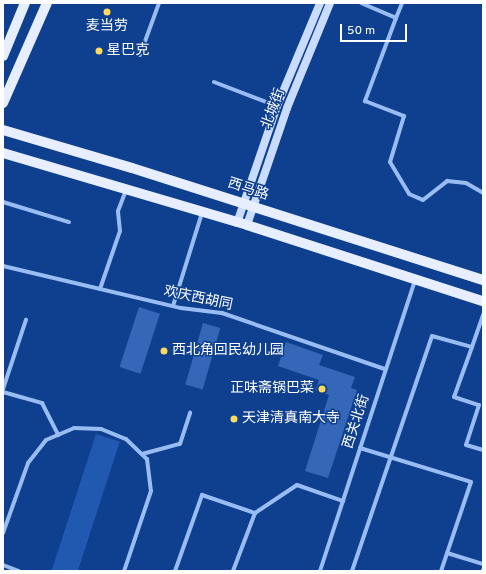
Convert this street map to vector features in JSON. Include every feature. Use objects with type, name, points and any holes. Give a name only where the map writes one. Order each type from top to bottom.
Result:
[{"type":"main road","points":[[3,56],[26,3]]},
{"type":"main road","points":[[3,103],[47,3]]},
{"type":"main road","name":"西马路","points":[[3,130],[248,205],[483,280]]},
{"type":"main road","points":[[3,153],[242,224],[415,281],[483,301]]},
{"type":"street","points":[[140,55],[159,3]]},
{"type":"street","name":"北城街","points":[[242,224],[278,106],[320,3]]},
{"type":"street","name":"北城街","points":[[248,205],[330,3]]},
{"type":"street","points":[[361,3],[396,18]]},
{"type":"street","points":[[402,3],[365,101],[404,116],[390,162],[409,194],[423,200],[447,181],[466,183],[483,193]]},
{"type":"street","points":[[214,82],[278,106]]},
{"type":"street","points":[[100,289],[120,231],[118,210],[126,189]]},
{"type":"street","points":[[3,202],[69,222]]},
{"type":"street","points":[[173,306],[202,212]]},
{"type":"street","name":"欢庆西胡同","points":[[3,266],[173,306],[222,313],[385,369]]},
{"type":"street","name":"西关北街","points":[[320,571],[415,281]]},
{"type":"street","points":[[483,314],[454,397],[481,406],[466,445],[483,450]]},
{"type":"street","points":[[3,389],[26,320]]},
{"type":"street","points":[[352,571],[432,336],[472,347]]},
{"type":"street","points":[[3,392],[42,403],[58,435]]},
{"type":"street","points":[[142,454],[180,444],[190,413]]},
{"type":"street","points":[[3,533],[28,463],[46,440],[74,428],[101,429],[126,439],[147,459],[151,492],[124,571]]},
{"type":"street","points":[[360,448],[471,482],[441,571]]},
{"type":"street","points":[[233,571],[255,513],[297,485],[343,501]]},
{"type":"street","points":[[175,571],[202,495],[255,513]]},
{"type":"street","points":[[447,553],[483,564]]},
{"type":"street","points":[[3,565],[18,571]]},
{"type":"shaded area","points":[[96,434],[120,442],[78,571],[51,571]]},
{"type":"building","points":[[139,307],[160,314],[140,374],[120,367]]},
{"type":"building","points":[[203,323],[220,328],[203,389],[185,385]]},
{"type":"building","points":[[286,342],[323,355],[319,365],[355,377],[351,388],[357,390],[328,478],[305,471],[329,395],[315,390],[319,380],[278,366]]},
{"type":"place","name":"麦当劳","points":[[107,12]]},
{"type":"place","name":"星巴克","points":[[99,51]]},
{"type":"place","name":"西北角回民幼儿园","points":[[164,351]]},
{"type":"place","name":"正味斋锅巴菜","points":[[322,389]]},
{"type":"place","name":"天津清真南大寺","points":[[234,419]]}]
